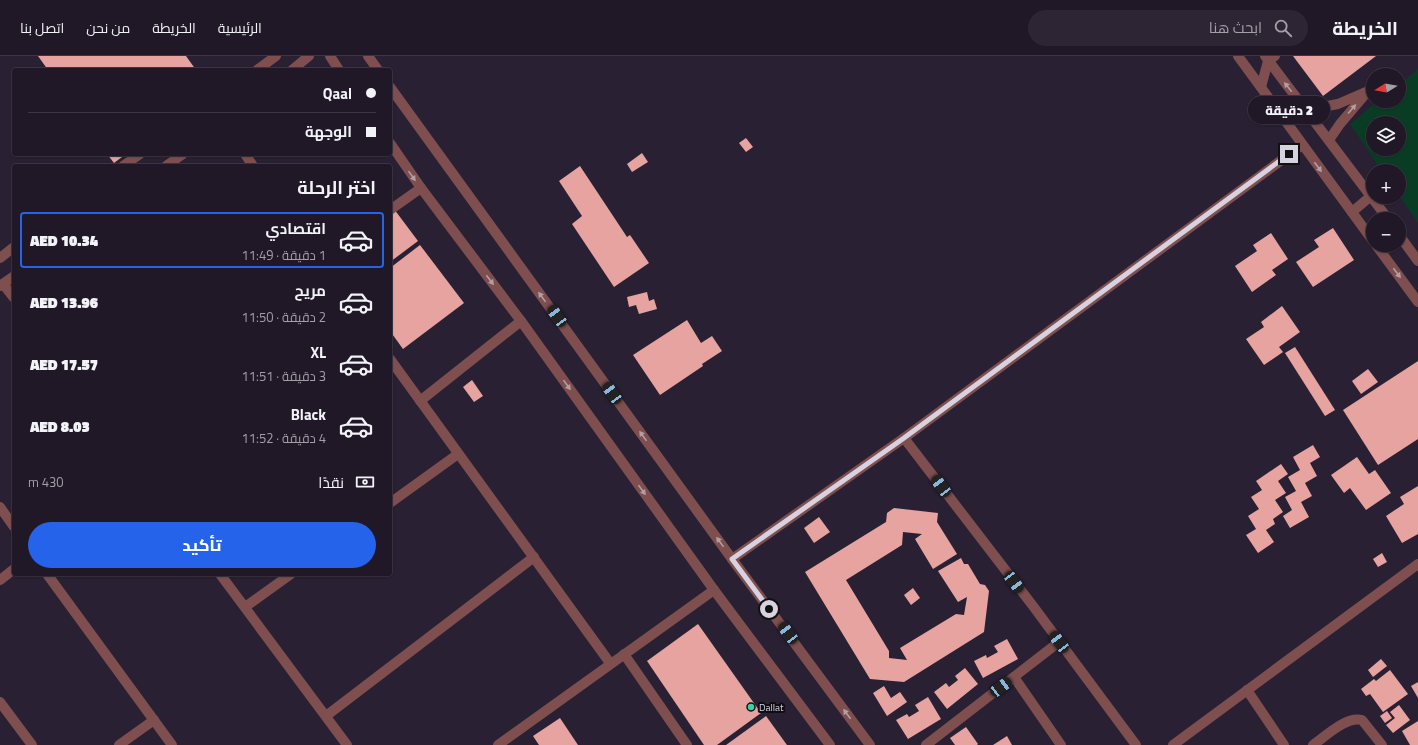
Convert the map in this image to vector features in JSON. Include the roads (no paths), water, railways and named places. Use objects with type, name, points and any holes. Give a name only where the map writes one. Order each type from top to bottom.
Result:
[{"type":"street","points":[[260,68],[276,56]]},
{"type":"street","points":[[294,68],[309,56]]},
{"type":"street","points":[[330,56],[339,68]]},
{"type":"street","points":[[368,56],[377,68]]},
{"type":"street","points":[[1238,56],[1366,231]]},
{"type":"street","points":[[1261,87],[1269,58]]},
{"type":"street","points":[[1269,58],[1366,189]]},
{"type":"street","points":[[392,90],[732,559],[870,745]]},
{"type":"street","points":[[1306,110],[1338,104],[1368,90],[1329,140]]},
{"type":"street","points":[[732,559],[904,438],[1302,145]]},
{"type":"street","points":[[392,146],[421,188],[521,321],[714,590],[830,745]]},
{"type":"street","points":[[126,164],[137,156]]},
{"type":"street","points":[[169,164],[180,156]]},
{"type":"street","points":[[392,209],[421,188]]},
{"type":"street","points":[[1352,212],[1366,200]]},
{"type":"street","points":[[1406,245],[1418,261]]},
{"type":"street","points":[[0,258],[12,249]]},
{"type":"street","points":[[1381,252],[1418,302]]},
{"type":"street","points":[[12,278],[2,285],[12,296]]},
{"type":"street","points":[[420,401],[521,321]]},
{"type":"street","points":[[392,362],[610,663]]},
{"type":"street","points":[[904,438],[1136,745]]},
{"type":"street","points":[[392,502],[458,454]]},
{"type":"street","points":[[0,507],[12,524]]},
{"type":"street","points":[[326,716],[534,557]]},
{"type":"street","points":[[1173,745],[1418,564]]},
{"type":"street","points":[[0,580],[12,571]]},
{"type":"street","points":[[48,576],[172,745]]},
{"type":"street","points":[[222,576],[346,745]]},
{"type":"street","points":[[245,607],[288,576]]},
{"type":"street","points":[[498,745],[610,663],[714,590]]},
{"type":"street","points":[[926,745],[1059,642]]},
{"type":"street","points":[[624,654],[687,745]]},
{"type":"street","points":[[1014,677],[1061,745]]},
{"type":"street","points":[[1247,690],[1284,745]]},
{"type":"street","points":[[0,702],[32,745]]},
{"type":"street","points":[[1313,745],[1341,724],[1351,719],[1362,720],[1382,745]]},
{"type":"street","points":[[119,745],[154,720]]},
{"type":"place","name":"Dallat","points":[[751,707]]}]
